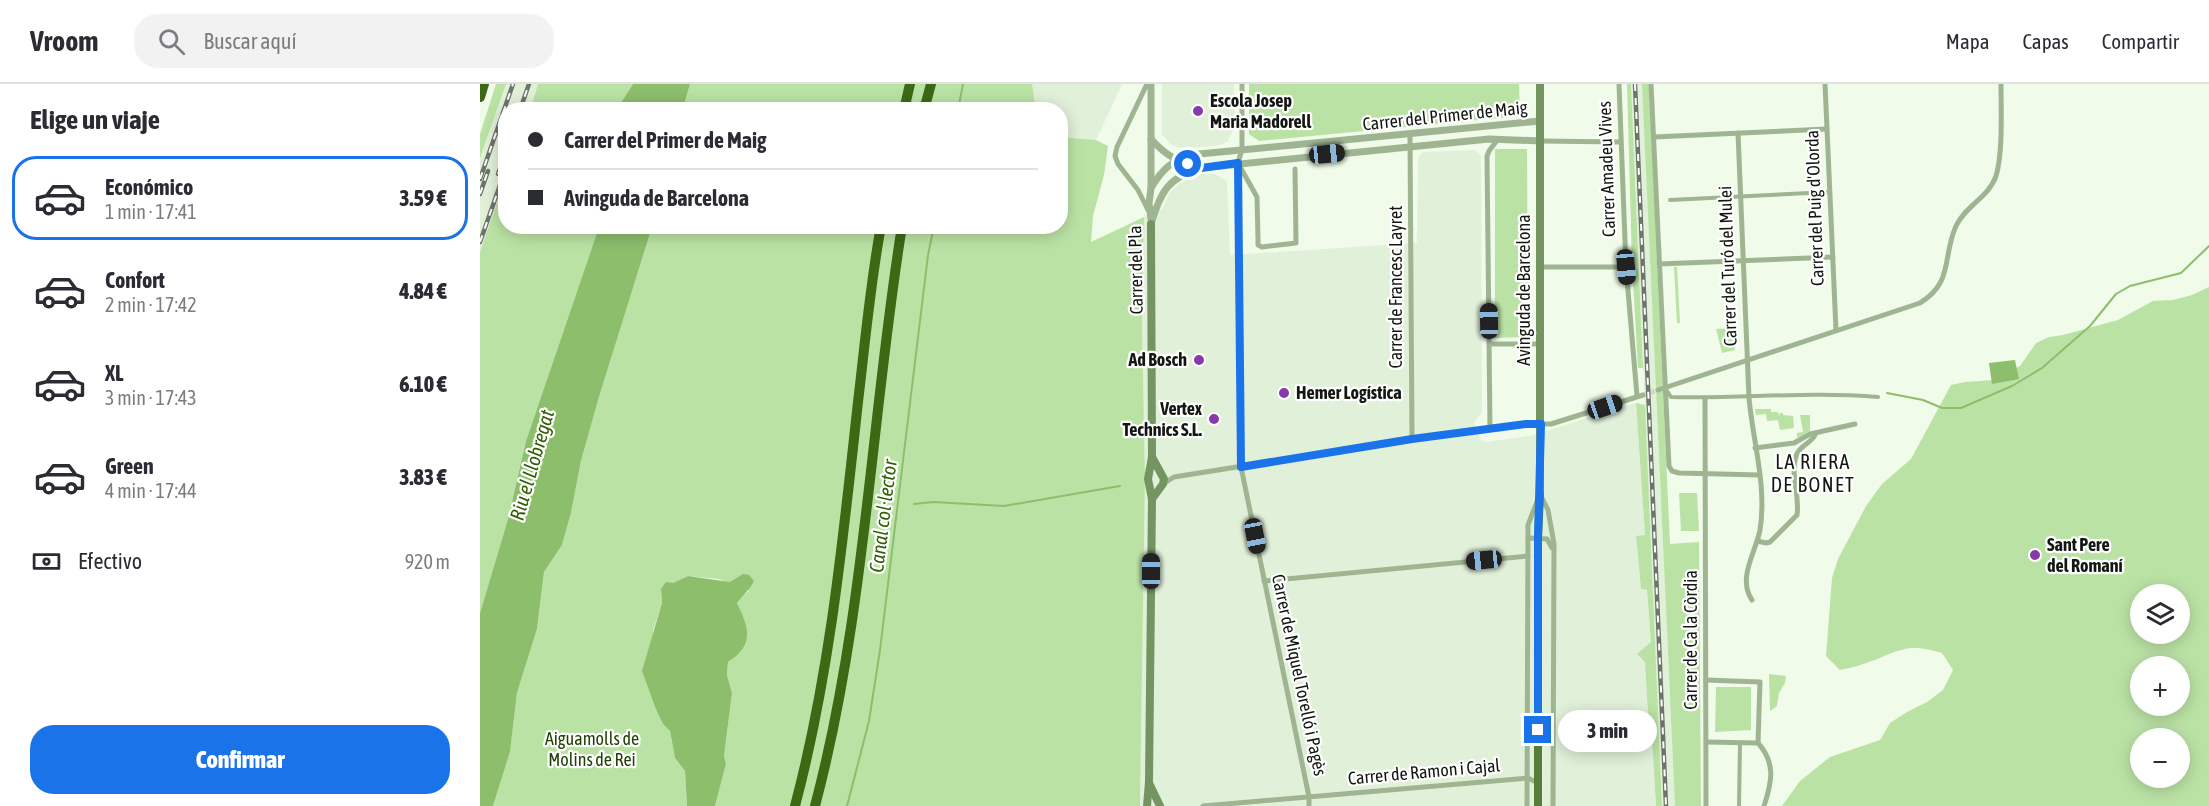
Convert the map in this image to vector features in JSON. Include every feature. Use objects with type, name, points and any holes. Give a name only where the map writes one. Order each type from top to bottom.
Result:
[{"type":"highway","points":[[480,97],[484,84]]},
{"type":"highway","points":[[906,102],[910,84]]},
{"type":"highway","points":[[926,102],[931,84]]},
{"type":"highway","points":[[795,806],[815,725],[830,643],[866,332],[880,234]]},
{"type":"highway","points":[[815,806],[833,730],[848,648],[889,305],[901,234]]},
{"type":"main road","name":"Avinguda de Barcelona","points":[[1538,806],[1538,538],[1541,424],[1540,84]]},
{"type":"main road","name":"Carrer del Pla","points":[[1147,806],[1152,499],[1148,470],[1152,457],[1151,224]]},
{"type":"main road","name":"Carrer del Pla","points":[[1152,457],[1164,479],[1152,499]]},
{"type":"main road","points":[[1161,473],[1155,472],[1149,480],[1154,487],[1161,486]]},
{"type":"main road","name":"Carrer del Pla","points":[[1149,782],[1160,805]]},
{"type":"main road","name":"Carrer del Pla","points":[[1147,806],[1152,802],[1160,805]]},
{"type":"street","points":[[1147,84],[1115,156],[1118,164],[1138,190],[1150,215]]},
{"type":"street","name":"Carrer del Pla","points":[[1151,84],[1149,204],[1151,224]]},
{"type":"street","name":"Carrer de Miquel Torelló i Pagès","points":[[1242,84],[1242,149],[1238,163],[1241,467],[1309,806]]},
{"type":"street","name":"Carrer Amadeu Vives","points":[[1541,424],[1557,423],[1640,395],[1626,267],[1619,84]]},
{"type":"street","points":[[1651,84],[1669,466],[1672,471],[1679,473],[1760,475]]},
{"type":"street","name":"Carrer del Puig d'Olorda","points":[[1825,84],[1836,330]]},
{"type":"street","points":[[1658,390],[1920,303],[1935,292],[1946,272],[1957,225],[1964,213],[1986,193],[1996,175],[2001,84]]},
{"type":"street","name":"Carrer del Primer de Maig","points":[[1175,160],[1189,155],[1242,149],[1540,121]]},
{"type":"street","points":[[1653,137],[1827,129]]},
{"type":"street","name":"Carrer del Turó del Mulei","points":[[1738,133],[1749,398],[1760,475],[1762,511],[1757,541],[1746,570],[1749,596],[1752,600]]},
{"type":"street","name":"Carrer de Francesc Layret","points":[[1410,135],[1412,439]]},
{"type":"street","name":"Carrer del Primer de Maig","points":[[1151,139],[1163,152],[1175,160],[1201,168]]},
{"type":"street","points":[[1490,429],[1487,156],[1488,151],[1498,139]]},
{"type":"street","name":"Carrer del Primer de Maig","points":[[1151,224],[1165,189],[1177,177],[1201,168],[1498,139],[1541,141]]},
{"type":"street","points":[[1541,141],[1620,142]]},
{"type":"street","points":[[1151,188],[1162,171],[1175,160]]},
{"type":"street","points":[[1238,163],[1257,197],[1258,245],[1262,247],[1296,243],[1294,169]]},
{"type":"street","points":[[1670,200],[1830,192]]},
{"type":"street","points":[[1659,264],[1833,257]]},
{"type":"street","points":[[1541,267],[1626,267]]},
{"type":"street","points":[[1490,344],[1541,344]]},
{"type":"street","points":[[1665,387],[1671,397],[1749,398],[1852,394],[1878,396]]},
{"type":"street","name":"Carrer de Ca la Còrdia","points":[[1705,398],[1706,806]]},
{"type":"street","points":[[1161,473],[1174,477],[1412,439],[1541,424]]},
{"type":"street","points":[[1755,448],[1794,443],[1810,434],[1815,435],[1855,424]]},
{"type":"street","points":[[1757,541],[1770,542],[1797,514],[1795,458],[1800,448],[1815,435]]},
{"type":"street","points":[[1161,486],[1174,477]]},
{"type":"street","name":"Avinguda de Barcelona","points":[[1527,806],[1528,538],[1529,519],[1540,495]]},
{"type":"street","name":"Avinguda de Barcelona","points":[[1540,495],[1548,510],[1554,544],[1553,806]]},
{"type":"street","points":[[1528,538],[1549,540],[1554,555]]},
{"type":"street","points":[[1264,581],[1528,556]]},
{"type":"street","points":[[1706,680],[1760,682],[1758,743],[1769,756],[1771,766],[1769,792],[1764,806]]},
{"type":"street","points":[[1707,742],[1758,743]]},
{"type":"street","points":[[1739,806],[1740,743]]},
{"type":"street","name":"Carrer de Ramon i Cajal","points":[[1203,806],[1528,778],[1538,783]]},
{"type":"shaded area","points":[[506,84],[538,84],[532,102],[500,102]]},
{"type":"shaded area","points":[[1032,84],[1122,84],[1096,140],[1068,138],[1068,102],[1035,102]]},
{"type":"shaded area","name":"Escola Josep Maria Madorell","points":[[1162,84],[1234,84],[1235,127],[1227,142],[1220,145],[1183,149],[1170,144],[1162,134]]},
{"type":"shaded area","points":[[1631,84],[1642,84],[1675,806],[1662,806]]},
{"type":"shaded area","points":[[498,107],[498,199],[480,252],[480,158]]},
{"type":"shaded area","points":[[1475,150],[1481,156],[1482,413],[1474,422],[1480,439],[1486,442],[1530,436],[1636,403],[1645,535],[1636,537],[1641,589],[1647,590],[1651,642],[1645,662],[1656,806],[1140,806],[1145,476],[1142,321],[1144,217],[1162,209],[1170,192],[1180,183],[1200,174],[1215,174],[1227,181],[1230,255],[1417,243],[1418,157],[1423,152]]},
{"type":"green space","points":[[496,84],[506,84],[480,158],[480,134]]},
{"type":"green space","points":[[538,84],[633,84],[621,102],[532,102]]},
{"type":"green space","points":[[690,84],[1032,84],[1035,102],[685,102]]},
{"type":"green space","points":[[1249,84],[1519,84],[1520,116],[1259,141],[1249,134]]},
{"type":"green space","points":[[1627,84],[1631,84],[1643,368],[1638,368],[1632,263]]},
{"type":"green space","points":[[1642,84],[1649,84],[1670,544],[1699,542],[1701,806],[1675,806]]},
{"type":"green space","name":"Aiguamolls de Molins de Rei","points":[[1068,138],[1096,140],[1108,146],[1104,175],[1093,216],[1091,242],[1144,217],[1142,321],[1145,476],[1140,806],[715,806],[726,764],[724,756],[732,693],[727,675],[728,662],[743,649],[747,636],[737,603],[741,596],[749,591],[719,579],[688,576],[661,589],[662,603],[653,631],[663,724],[670,731],[675,758],[685,771],[687,806],[493,806],[510,752],[517,693],[537,629],[544,572],[562,545],[581,461],[650,234],[1068,234]]},
{"type":"green space","points":[[1495,149],[1527,149],[1528,337],[1495,338]]},
{"type":"green space","points":[[498,199],[498,234],[597,234],[526,441],[508,519],[480,613],[480,252]]},
{"type":"green space","points":[[1674,267],[1677,267],[1680,323],[1677,323]]},
{"type":"green space","points":[[2209,287],[2209,806],[1782,806],[1800,781],[1830,757],[1880,740],[1890,723],[1943,690],[1953,670],[1942,653],[1918,648],[1901,650],[1840,670],[1826,656],[1832,578],[1838,559],[1866,506],[1882,484],[1911,459],[1951,385],[1994,380],[2020,366],[2036,343],[2049,337],[2118,320],[2153,301],[2173,300]]},
{"type":"green space","points":[[1734,328],[1735,350],[1722,353],[1716,329]]},
{"type":"green space","points":[[1636,403],[1645,405],[1662,806],[1656,806],[1645,662],[1637,654],[1651,642],[1647,590],[1641,589],[1636,536],[1645,535]]},
{"type":"green space","points":[[1755,409],[1771,409],[1771,412],[1778,412],[1779,416],[1783,413],[1783,415],[1793,416],[1794,428],[1780,430],[1778,420],[1767,421],[1766,414],[1756,415]]},
{"type":"green space","points":[[1800,415],[1810,415],[1810,431],[1797,438],[1797,433],[1803,432]]},
{"type":"green space","points":[[1679,493],[1697,493],[1699,531],[1681,531]]},
{"type":"green space","points":[[1769,674],[1786,676],[1779,693],[1777,706],[1770,711]]},
{"type":"green space","points":[[1716,687],[1751,687],[1751,730],[1715,732]]},
{"type":"water","points":[[633,84],[690,84],[685,102],[621,102]]},
{"type":"water","name":"Riu el Llobregat","points":[[597,234],[650,234],[599,397],[581,461],[562,545],[544,572],[537,629],[517,693],[510,752],[493,806],[480,806],[480,613],[508,519],[526,441]]},
{"type":"water","points":[[2015,360],[2019,379],[1992,384],[1989,363]]},
{"type":"water","points":[[743,574],[749,575],[754,581],[737,603],[747,628],[747,636],[737,656],[728,662],[727,675],[732,693],[724,756],[726,764],[715,806],[687,806],[685,771],[675,758],[670,731],[663,724],[656,709],[642,671],[662,603],[661,589],[666,582],[673,583],[688,576],[730,582]]},
{"type":"waterway","name":"Canal col·lector","points":[[960,102],[963,84]]},
{"type":"waterway","name":"Canal col·lector","points":[[847,806],[869,721],[880,650],[932,234]]},
{"type":"waterway","points":[[1887,393],[1923,400],[1942,408],[1961,408],[2012,386],[2042,368],[2090,326],[2116,294],[2130,286],[2181,273],[2209,246]]},
{"type":"waterway","points":[[914,504],[933,502],[1004,506],[1120,486]]},
{"type":"tunnel","points":[[1643,395],[1658,390]]},
{"type":"railway","points":[[507,102],[513,84]]},
{"type":"railway","points":[[523,102],[529,84]]},
{"type":"railway","points":[[1635,84],[1666,806]]},
{"type":"railway","points":[[480,179],[498,127]]},
{"type":"railway","points":[[480,194],[488,171]]},
{"type":"railway","points":[[480,242],[498,191]]},
{"type":"place","name":"Escola Josep Maria Madorell","points":[[1198,111]]},
{"type":"place","name":"Ad Bosch","points":[[1199,360]]},
{"type":"place","name":"Hemer Logística","points":[[1284,393]]},
{"type":"place","name":"Vertex Technics S.L.","points":[[1214,419]]},
{"type":"place","name":"Sant Pere del Romaní","points":[[2035,555]]},
{"type":"district","name":"LA RIERA DE BONET","points":[[1813,474]]},
{"type":"route","points":[[1188,164],[1201,168],[1238,163],[1241,467],[1412,439],[1541,424],[1538,538],[1538,730]]}]
